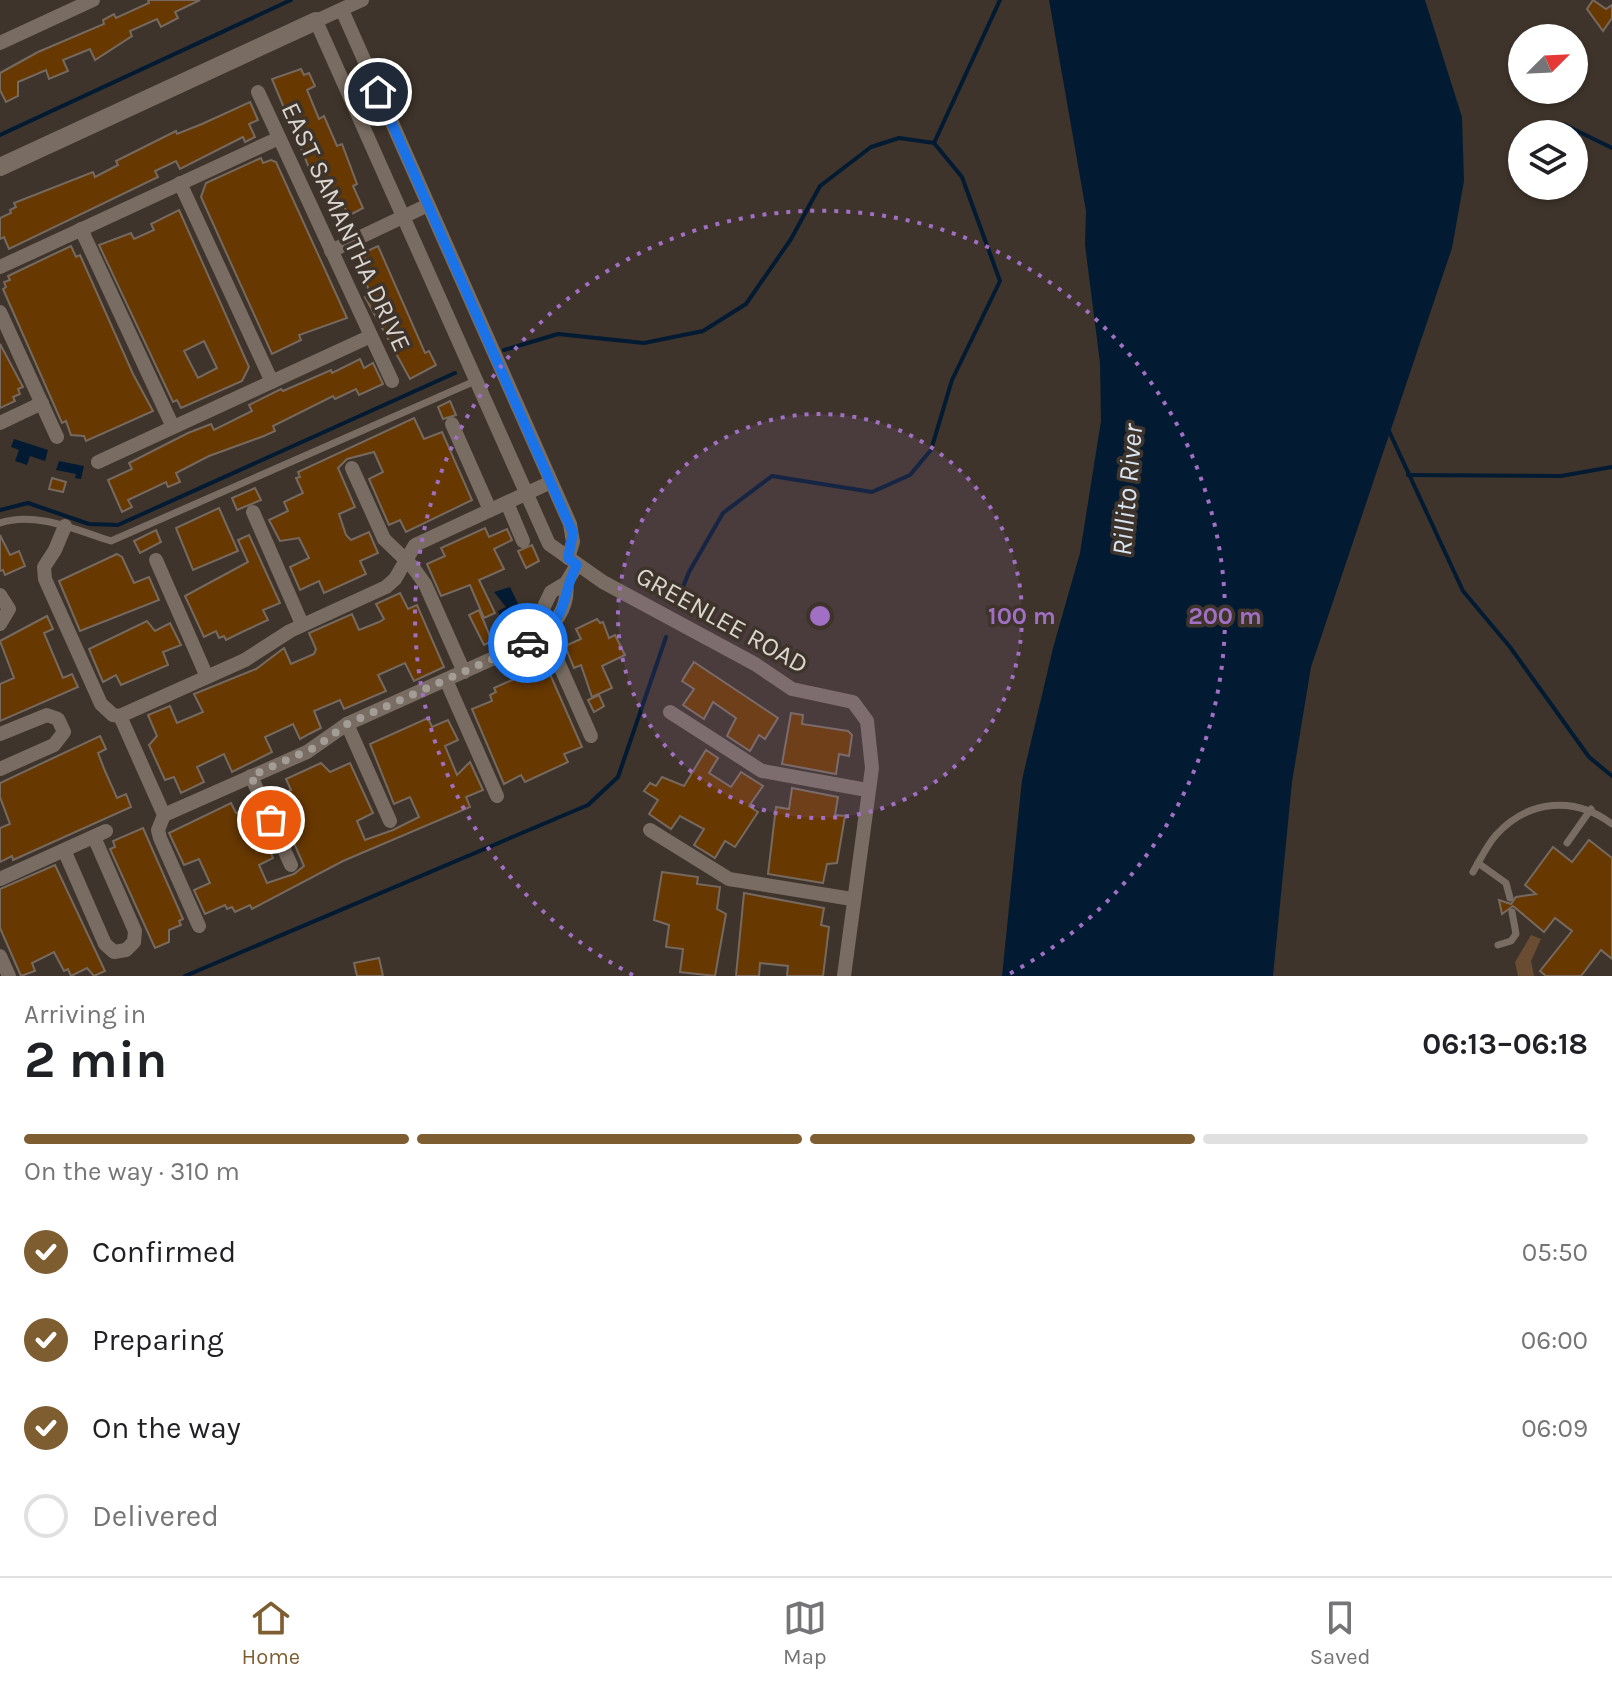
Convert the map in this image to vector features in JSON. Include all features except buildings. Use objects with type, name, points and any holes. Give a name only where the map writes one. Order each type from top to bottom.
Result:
[{"type":"street","points":[[0,167],[362,0]]},
{"type":"street","points":[[0,43],[89,1]]},
{"type":"street","points":[[342,10],[573,533],[572,561],[566,583],[551,592],[544,605],[540,615],[541,636],[555,655],[591,736]]},
{"type":"street","name":"GREENLEE ROAD","points":[[316,21],[549,544],[572,561],[755,664],[792,689],[825,698],[845,699],[859,707],[872,744],[867,790]]},
{"type":"street","name":"EAST SAMANTHA DRIVE","points":[[258,92],[392,381]]},
{"type":"street","points":[[0,267],[279,138]]},
{"type":"street","points":[[180,183],[272,382]]},
{"type":"street","points":[[331,251],[428,205]]},
{"type":"street","points":[[81,229],[173,427]]},
{"type":"street","points":[[0,312],[57,437]]},
{"type":"street","points":[[98,462],[371,336]]},
{"type":"street","points":[[0,423],[42,403]]},
{"type":"street","points":[[452,424],[490,510]]},
{"type":"street","points":[[352,468],[384,539],[425,584],[464,672]]},
{"type":"street","points":[[65,526],[60,542],[44,567],[45,579],[101,704],[113,715],[120,716],[255,655],[302,624],[386,587],[423,540],[551,482]]},
{"type":"street","points":[[507,503],[523,541]]},
{"type":"street","points":[[253,512],[302,624]]},
{"type":"street","points":[[156,560],[207,677]]},
{"type":"street","points":[[0,595],[9,609],[0,624]]},
{"type":"street","points":[[199,926],[160,838],[158,830],[164,815],[316,747],[347,724],[541,636]]},
{"type":"street","points":[[446,680],[497,796]]},
{"type":"street","points":[[670,712],[762,771],[867,790],[844,976]]},
{"type":"street","points":[[0,734],[47,715],[58,719],[64,732],[54,745],[0,769]]},
{"type":"street","points":[[120,716],[164,815]]},
{"type":"street","points":[[347,724],[390,821]]},
{"type":"street","points":[[251,776],[291,865]]},
{"type":"street","points":[[650,830],[729,879],[852,899]]},
{"type":"street","points":[[0,879],[64,850],[100,834],[135,931],[134,942],[126,950],[114,952],[105,944],[64,850]]},
{"type":"street","points":[[0,956],[9,976]]},
{"type":"lane","points":[[0,523],[22,518],[65,526],[111,541],[475,381]]},
{"type":"lane","points":[[1473,872],[1495,835],[1516,818],[1549,804],[1576,804],[1591,809],[1612,824]]},
{"type":"lane","points":[[1567,843],[1591,809]]},
{"type":"lane","points":[[1478,863],[1506,883],[1510,898]]},
{"type":"lane","points":[[1498,945],[1511,941],[1516,934],[1512,912]]},
{"type":"shaded area","points":[[1531,935],[1541,939],[1531,961],[1534,976],[1518,976],[1515,962]]},
{"type":"water","name":"Rillito River","points":[[1049,0],[1425,0],[1462,117],[1464,181],[1452,248],[1311,667],[1292,782],[1273,976],[1002,976],[1022,780],[1053,648],[1080,553],[1101,421],[1100,363],[1085,245],[1086,211]]},
{"type":"water","points":[[14,439],[48,450],[45,461],[30,456],[27,465],[15,461],[19,450],[11,447]]},
{"type":"water","points":[[59,461],[84,466],[81,479],[75,478],[76,474],[56,470]]},
{"type":"water","points":[[510,587],[523,614],[503,623],[498,611],[506,607],[494,592]]},
{"type":"waterway","points":[[0,135],[291,0]]},
{"type":"waterway","points":[[934,143],[1000,0]]},
{"type":"waterway","points":[[1588,136],[1612,148]]},
{"type":"waterway","points":[[504,350],[558,334],[644,343],[703,331],[746,304],[791,239],[820,186],[871,147],[899,138],[934,143],[962,177],[1000,281],[952,380],[931,450],[910,475],[872,492],[772,476],[723,513],[689,572],[677,602]]},
{"type":"waterway","points":[[0,510],[28,503],[89,524],[118,525],[455,373]]},
{"type":"waterway","points":[[1388,429],[1463,591],[1510,647],[1589,757],[1612,776]]},
{"type":"waterway","points":[[1408,475],[1561,476],[1612,467]]},
{"type":"waterway","points":[[185,976],[588,805],[618,777],[666,637]]},
{"type":"way so far","points":[[271,820],[251,776],[307,752],[347,724],[528,643]]},
{"type":"route","points":[[378,92],[573,533],[568,558],[577,565],[566,583],[566,600],[556,621],[543,630],[539,642],[528,643]]}]
